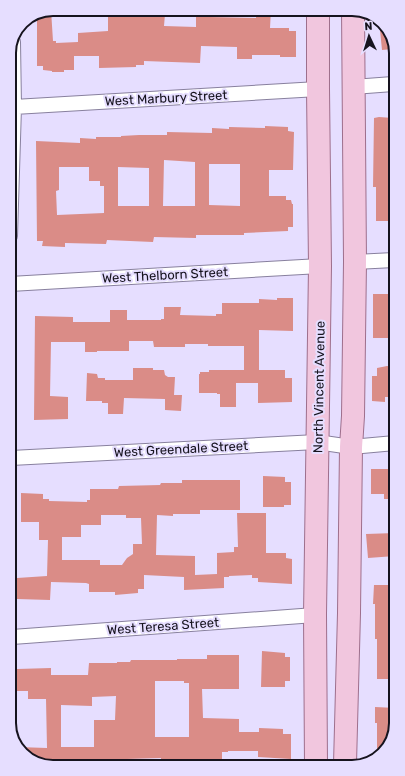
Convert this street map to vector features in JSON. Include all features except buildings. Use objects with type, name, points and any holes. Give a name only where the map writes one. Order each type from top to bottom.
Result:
[{"type":"main road","name":"North Vincent Avenue","points":[[316,760],[315,615],[320,266],[318,16]]},
{"type":"main road","points":[[345,760],[350,614],[351,447],[355,262],[353,16]]},
{"type":"street","points":[[353,87],[389,84]]},
{"type":"street","name":"West Marbury Street","points":[[16,107],[318,89]]},
{"type":"street","points":[[355,262],[389,260]]},
{"type":"street","name":"West Thelborn Street","points":[[16,284],[320,266]]},
{"type":"street","name":"West Greendale Street","points":[[16,458],[317,442],[351,447],[389,444]]},
{"type":"street","name":"West Teresa Street","points":[[16,637],[315,615]]}]
